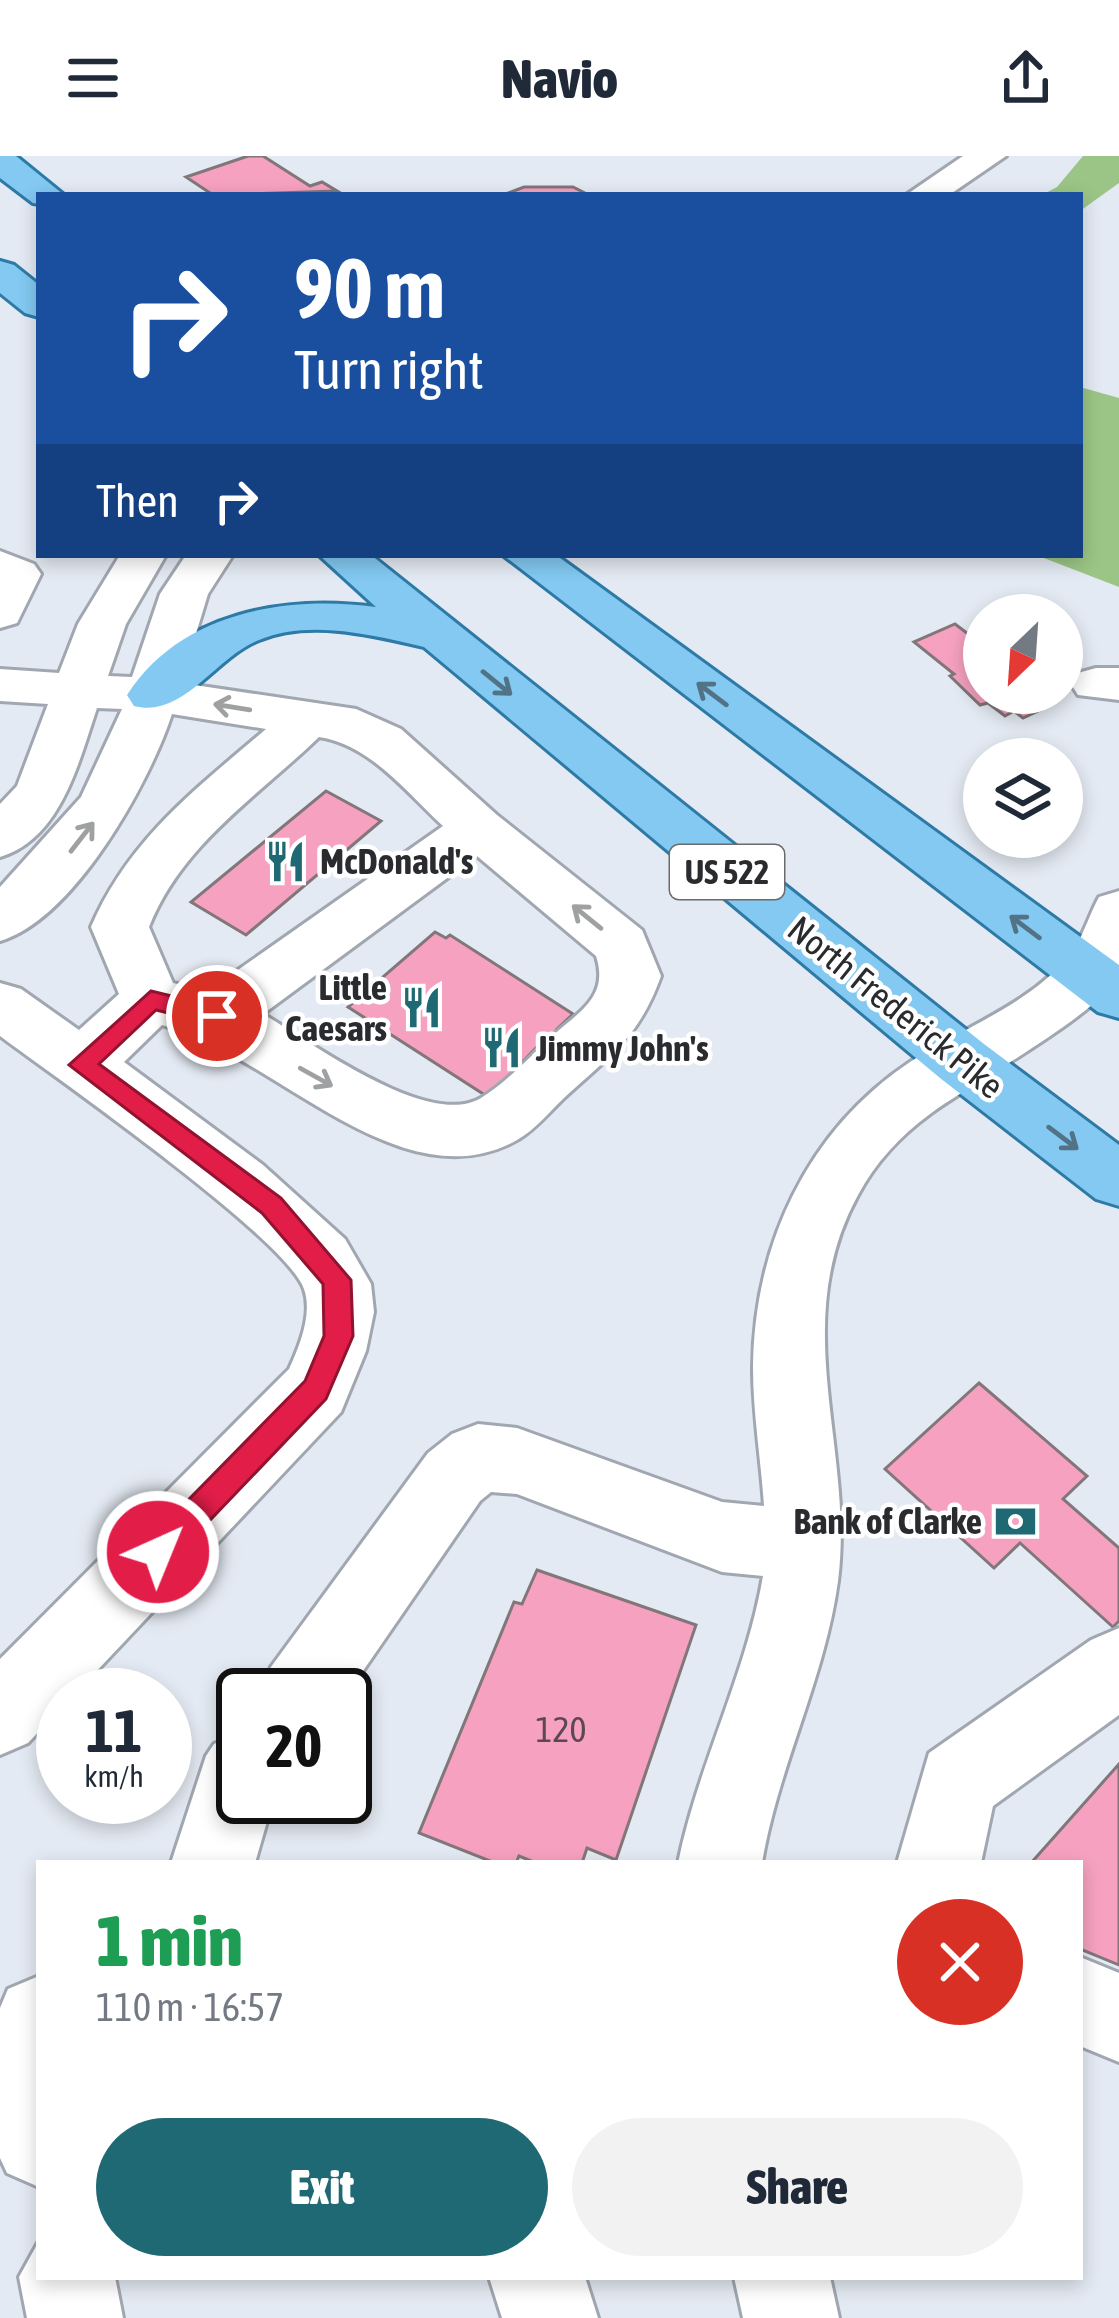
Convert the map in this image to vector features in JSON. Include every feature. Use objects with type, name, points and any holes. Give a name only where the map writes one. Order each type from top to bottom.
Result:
[{"type":"main road","points":[[0,160],[42,192]]},
{"type":"main road","points":[[0,273],[36,303]]},
{"type":"main road","name":"North Frederick Pike","points":[[346,558],[962,1061],[1119,1180]]},
{"type":"main road","points":[[530,558],[1103,985]]},
{"type":"main road","points":[[152,695],[218,641],[257,624],[344,614],[440,635]]},
{"type":"street","points":[[929,192],[988,156]]},
{"type":"street","points":[[0,838],[41,793],[102,624],[141,558]]},
{"type":"street","points":[[0,920],[60,866],[109,803],[152,695],[177,606],[208,558]]},
{"type":"street","points":[[0,565],[17,574],[0,613]]},
{"type":"street","points":[[0,685],[152,695],[356,726],[383,741],[478,829],[622,945],[632,976],[618,1012],[496,1123],[445,1132],[387,1116],[217,1016],[151,1000]]},
{"type":"street","points":[[151,1000],[120,927],[130,893],[154,856],[308,718]]},
{"type":"street","points":[[217,1016],[478,829]]},
{"type":"street","points":[[720,1860],[726,1816],[746,1750],[789,1641],[804,1495],[787,1343],[797,1271],[819,1208],[852,1151],[886,1113],[962,1061],[1103,985],[1119,911]]},
{"type":"street","points":[[82,1065],[151,1000]]},
{"type":"street","points":[[0,1005],[271,1205],[337,1280],[339,1336],[316,1390],[0,1714]]},
{"type":"street","points":[[317,1668],[454,1477],[478,1457],[517,1461],[722,1537],[802,1545]]},
{"type":"street","points":[[940,1860],[958,1782],[1119,1667]]},
{"type":"street","points":[[214,1860],[226,1824]]},
{"type":"street","points":[[1083,2002],[1119,2018]]},
{"type":"street","points":[[36,2028],[23,2065],[36,2127]]},
{"type":"street","points":[[68,2280],[75,2318]]},
{"type":"street","points":[[538,2280],[550,2318]]},
{"type":"street","points":[[783,2280],[791,2318]]},
{"type":"green space","points":[[1083,156],[1119,156],[1119,183],[1083,209],[1083,192],[1048,192]]},
{"type":"green space","points":[[1083,388],[1119,398],[1119,587],[1044,558],[1083,558]]},
{"type":"building","points":[[248,156],[263,156],[310,186],[322,182],[337,191],[208,192],[186,177]]},
{"type":"building","points":[[524,187],[573,187],[583,192],[511,192]]},
{"type":"building","points":[[955,624],[963,630],[963,689],[950,676],[954,674],[914,642]]},
{"type":"building","name":"McDonald's","points":[[326,791],[381,821],[246,935],[191,902]]},
{"type":"building","points":[[435,932],[446,938],[450,935],[573,1014],[557,1029],[563,1033],[546,1049],[539,1045],[488,1097],[348,1007]]},
{"type":"building","name":"Bank of Clarke","points":[[979,1383],[1087,1476],[1063,1499],[1119,1548],[1119,1621],[1113,1627],[1020,1543],[994,1568],[885,1469]]},
{"type":"building","points":[[537,1570],[696,1625],[616,1860],[587,1848],[583,1860],[519,1856],[517,1860],[487,1860],[419,1833],[514,1602],[522,1604]]},
{"type":"building","points":[[1119,1764],[1119,1965],[1083,1950],[1083,1860],[1034,1860]]},
{"type":"place","name":"McDonald's","points":[[286,861]]},
{"type":"place","name":"Little Caesars","points":[[421,1008]]},
{"type":"place","name":"Jimmy John's","points":[[502,1048]]},
{"type":"place","name":"Bank of Clarke","points":[[1016,1521]]},
{"type":"route","points":[[158,1552],[316,1390],[339,1336],[337,1280],[271,1205],[82,1065],[151,1000],[217,1016]]}]
